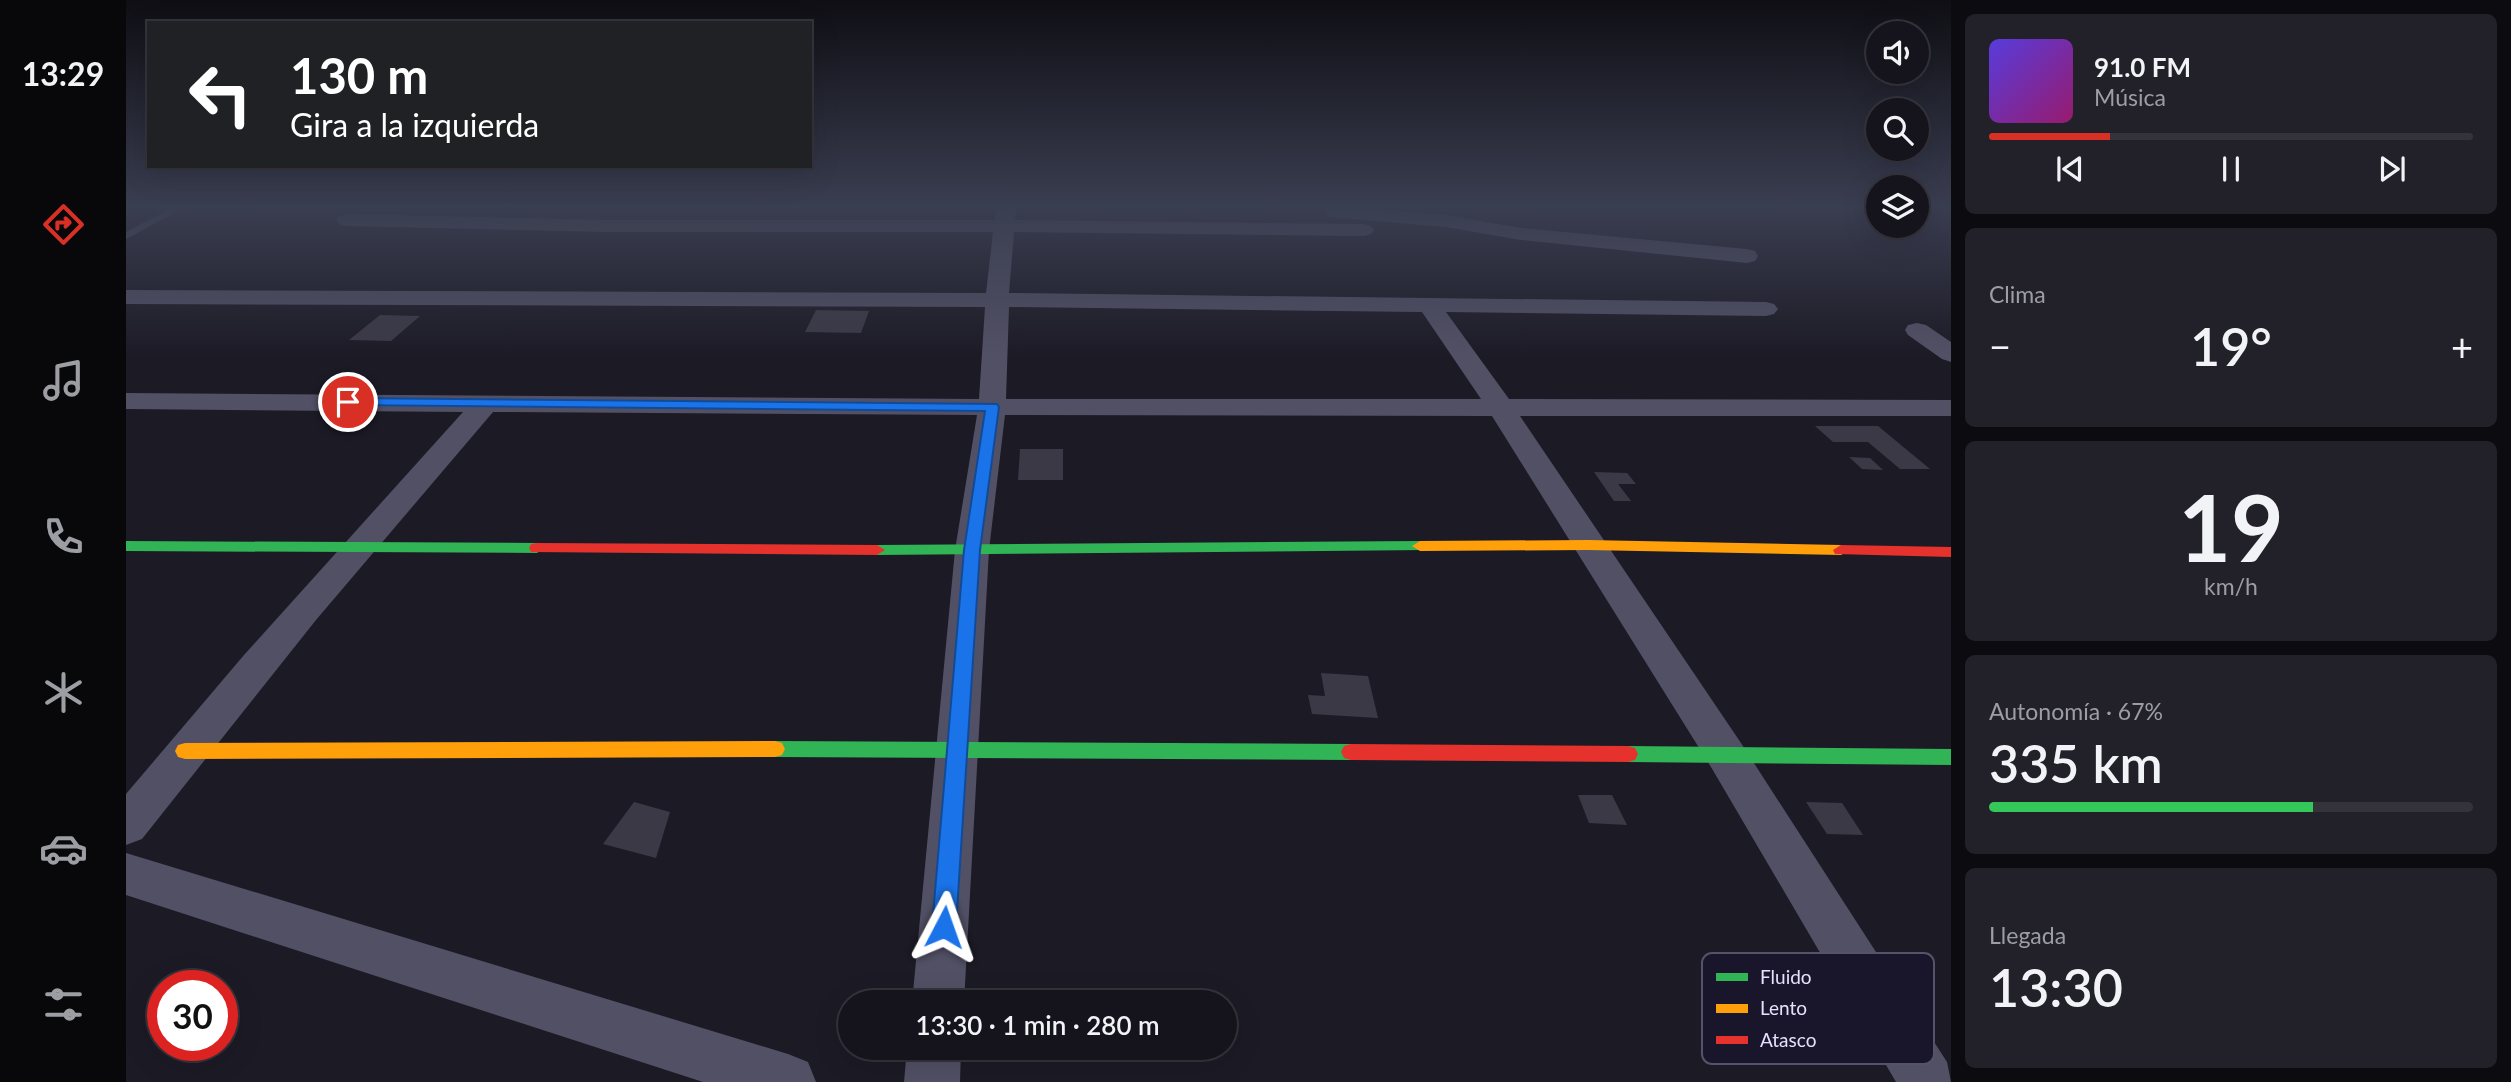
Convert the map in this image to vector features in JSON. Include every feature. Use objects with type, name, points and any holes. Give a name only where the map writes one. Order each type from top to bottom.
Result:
[{"type":"street","points":[[939,990],[972,550],[992,407],[1001,256]]},
{"type":"street","points":[[126,297],[997,300],[1766,309]]},
{"type":"street","points":[[1430,307],[1501,408],[1727,755],[1848,953]]},
{"type":"street","points":[[1917,331],[1951,354]]},
{"type":"street","points":[[126,401],[992,407],[1951,408]]},
{"type":"street","points":[[126,826],[185,751],[357,548],[486,403]]},
{"type":"street","points":[[126,546],[972,550],[1588,545],[1951,552]]},
{"type":"street","points":[[185,751],[958,749],[1951,757]]},
{"type":"street","points":[[126,874],[788,1082]]},
{"type":"street","points":[[932,1082],[933,1060]]},
{"type":"street","points":[[1916,1064],[1927,1082]]},
{"type":"building","points":[[816,310],[869,311],[861,333],[805,332]]},
{"type":"building","points":[[380,315],[420,316],[391,341],[349,340]]},
{"type":"building","points":[[1815,426],[1878,426],[1930,469],[1900,469],[1868,442],[1833,442]]},
{"type":"building","points":[[1020,449],[1063,449],[1063,480],[1018,480]]},
{"type":"building","points":[[1849,457],[1870,458],[1883,470],[1862,469]]},
{"type":"building","points":[[1594,472],[1627,473],[1636,484],[1618,484],[1631,501],[1614,501]]},
{"type":"building","points":[[1321,673],[1368,676],[1378,718],[1312,714],[1308,695],[1325,696]]},
{"type":"building","points":[[1578,795],[1612,795],[1627,825],[1589,823]]},
{"type":"building","points":[[634,802],[670,812],[656,858],[603,844]]},
{"type":"building","points":[[1806,802],[1842,803],[1863,835],[1827,834]]},
{"type":"traffic: fast","points":[[126,546],[537,548]]},
{"type":"traffic: fast","points":[[877,550],[1420,546]]},
{"type":"traffic: fast","points":[[775,749],[1351,752]]},
{"type":"traffic: fast","points":[[1628,754],[1951,757]]},
{"type":"traffic: slow","points":[[1420,546],[1588,545],[1841,550]]},
{"type":"traffic: slow","points":[[185,751],[775,749]]},
{"type":"traffic: jam","points":[[537,548],[877,550]]},
{"type":"traffic: jam","points":[[1841,550],[1951,552]]},
{"type":"traffic: jam","points":[[1351,752],[1628,754]]},
{"type":"route","points":[[348,402],[992,407],[972,550],[944,927]]}]
